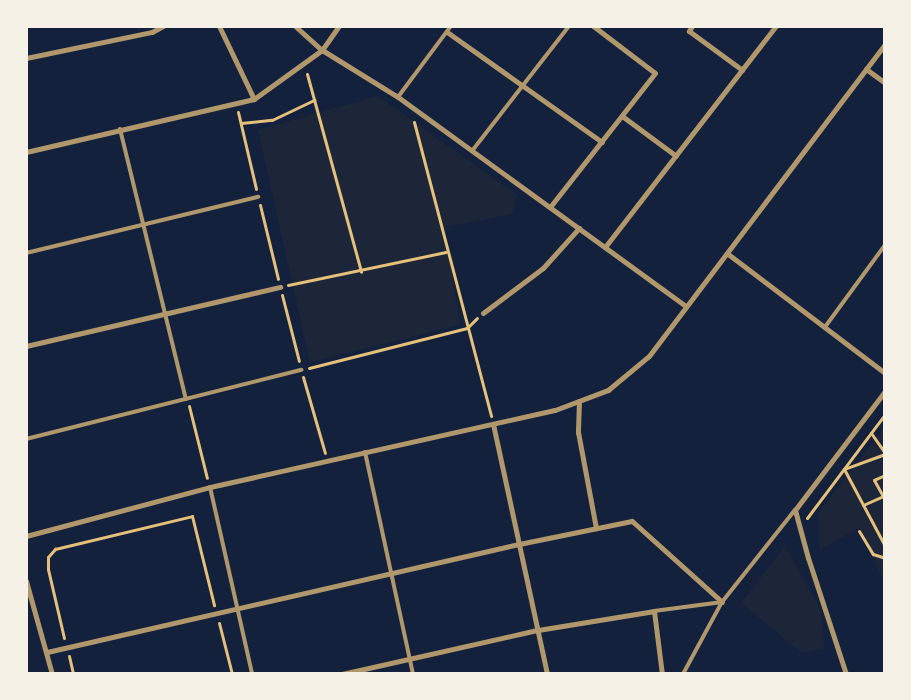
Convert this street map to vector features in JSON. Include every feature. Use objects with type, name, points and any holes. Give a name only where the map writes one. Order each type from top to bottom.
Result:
[{"type":"street","points":[[26,58],[152,32],[163,26]]},
{"type":"street","points":[[219,26],[254,99]]},
{"type":"street","points":[[295,26],[322,50],[398,97],[686,306]]},
{"type":"street","points":[[26,152],[254,99],[322,50],[339,26]]},
{"type":"street","points":[[550,207],[656,73],[593,26]]},
{"type":"street","points":[[692,26],[689,31],[742,70]]},
{"type":"street","points":[[605,247],[776,26]]},
{"type":"street","points":[[447,32],[602,142]]},
{"type":"street","points":[[26,536],[210,487],[555,410],[608,390],[649,356],[885,44]]},
{"type":"street","points":[[866,68],[885,83]]},
{"type":"street","points":[[622,116],[676,156]]},
{"type":"street","points":[[483,313],[542,268],[579,228]]},
{"type":"street","points":[[728,254],[885,373]]},
{"type":"street","points":[[26,346],[280,287]]},
{"type":"street","points":[[846,674],[796,510],[885,391]]},
{"type":"street","points":[[579,401],[578,432],[596,528]]},
{"type":"street","points":[[493,424],[547,674]]},
{"type":"street","points":[[47,652],[391,572],[632,521],[722,602]]},
{"type":"street","points":[[26,581],[52,674]]},
{"type":"street","points":[[342,674],[538,630],[654,611],[662,674]]},
{"type":"lane","points":[[398,97],[451,26]]},
{"type":"lane","points":[[472,151],[569,26]]},
{"type":"lane","points":[[120,129],[186,399]]},
{"type":"lane","points":[[26,252],[258,197]]},
{"type":"lane","points":[[825,327],[885,245]]},
{"type":"lane","points":[[26,439],[301,370]]},
{"type":"lane","points":[[365,452],[413,674]]},
{"type":"lane","points":[[210,487],[252,674]]},
{"type":"lane","points":[[683,674],[722,602],[796,510]]},
{"type":"lane","points":[[654,611],[722,602]]},
{"type":"path","points":[[304,64],[361,272]]},
{"type":"path","points":[[241,123],[272,120],[314,100]]},
{"type":"path","points":[[410,106],[446,252],[493,424]]},
{"type":"path","points":[[280,287],[361,272],[446,252]]},
{"type":"path","points":[[301,370],[467,328],[483,313]]},
{"type":"path","points":[[186,399],[210,487]]},
{"type":"path","points":[[800,528],[885,414]]},
{"type":"path","points":[[844,469],[884,451],[871,433]]},
{"type":"path","points":[[844,469],[884,543]]},
{"type":"path","points":[[863,505],[884,497],[874,480],[885,475]]},
{"type":"path","points":[[73,674],[48,558],[55,549],[66,544],[192,516],[232,674]]},
{"type":"path","points":[[859,531],[873,554],[885,558]]},
{"type":"shaded area","points":[[378,96],[517,195],[512,214],[444,227],[460,325],[310,362],[258,130]]},
{"type":"shaded area","points":[[885,427],[885,576],[882,578],[860,527],[820,550],[818,513]]},
{"type":"shaded area","points":[[785,546],[821,610],[824,649],[802,653],[741,603]]}]
